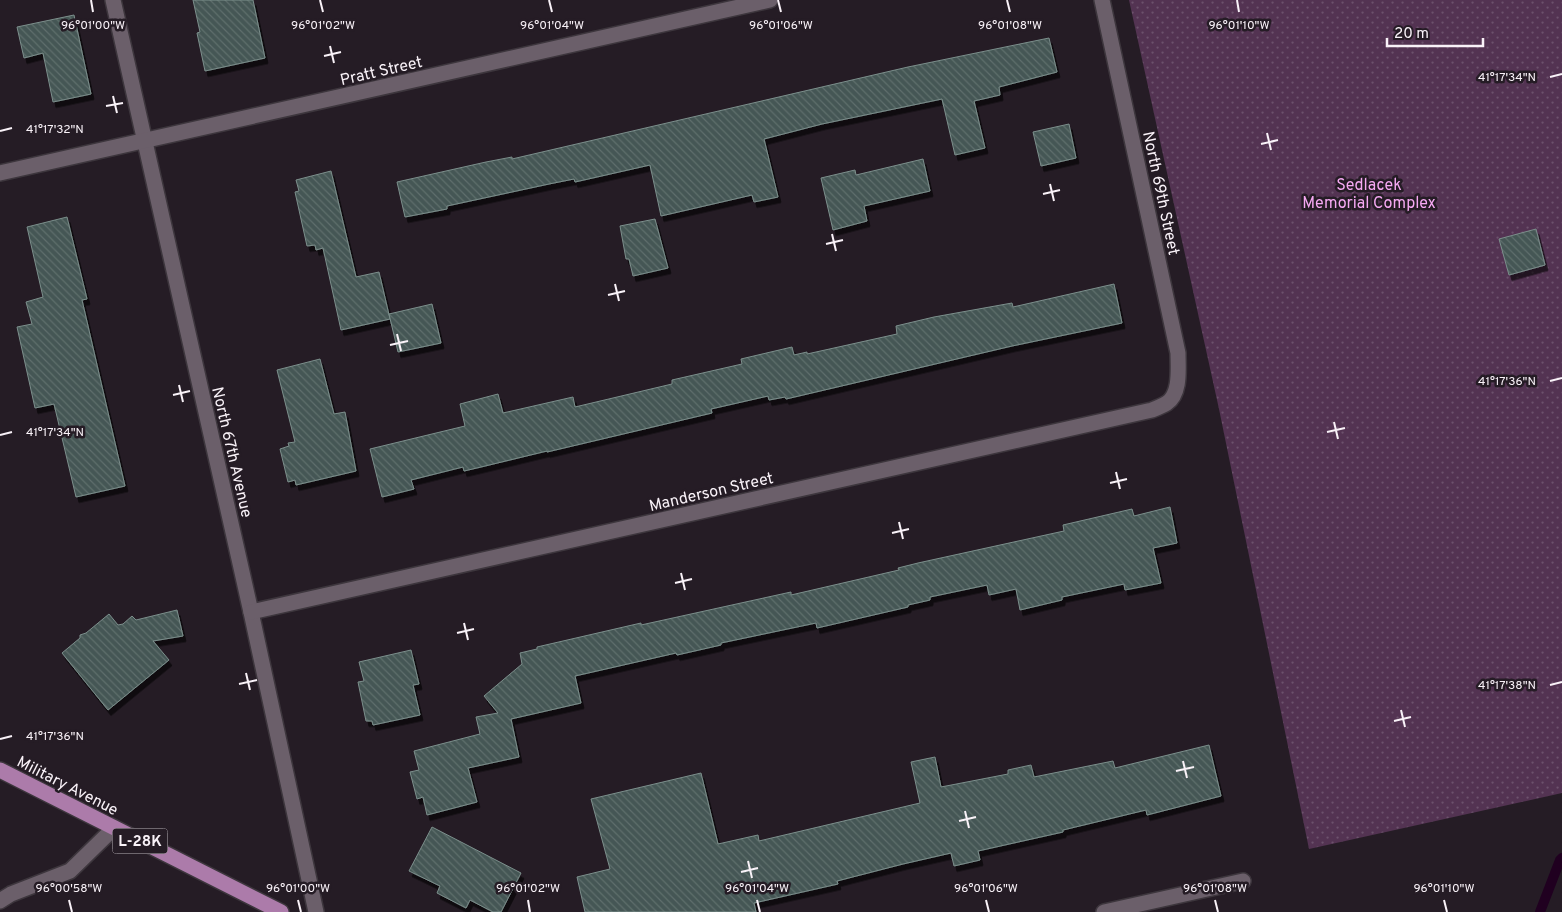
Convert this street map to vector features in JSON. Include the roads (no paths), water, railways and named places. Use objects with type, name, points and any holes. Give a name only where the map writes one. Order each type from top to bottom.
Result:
[{"type":"main road","name":"Military Avenue","points":[[0,770],[280,912]]},
{"type":"street","name":"North 67th Avenue","points":[[113,0],[251,612],[316,912]]},
{"type":"street","name":"Pratt Street","points":[[0,173],[770,0]]},
{"type":"street","name":"North 69th Street","points":[[1102,0],[1178,353],[1177,385],[1174,394]]},
{"type":"street","name":"Manderson Street","points":[[251,612],[1152,410],[1168,402],[1174,394]]},
{"type":"street","points":[[0,901],[10,894],[70,871],[114,828]]},
{"type":"street","points":[[1104,912],[1242,881]]},
{"type":"waterway","points":[[1540,912],[1562,858]]},
{"type":"park label","name":"Sedlacek Memorial Complex","points":[[1369,193]]}]
